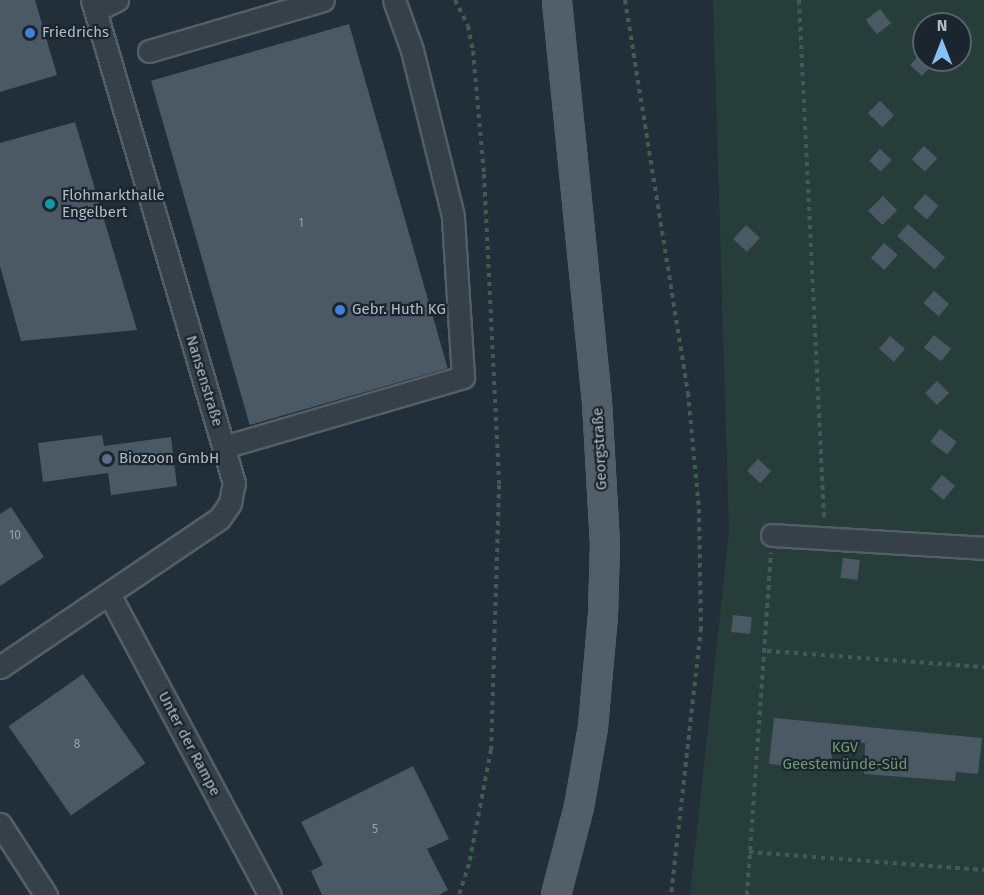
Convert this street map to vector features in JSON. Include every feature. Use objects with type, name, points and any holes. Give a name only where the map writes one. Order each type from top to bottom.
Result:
[{"type":"main road","name":"Georgstraße","points":[[556,895],[579,807],[592,727],[605,545],[597,402],[557,0]]},
{"type":"street","name":"Nansenstraße","points":[[0,668],[219,519],[230,503],[234,483],[93,5],[117,0]]},
{"type":"street","points":[[149,51],[287,5],[323,0]]},
{"type":"street","points":[[224,447],[463,378],[453,216],[415,61],[394,0]]},
{"type":"street","points":[[772,535],[984,548]]},
{"type":"street","name":"Unter der Rampe","points":[[109,594],[270,895]]},
{"type":"street","points":[[0,824],[46,895]]},
{"type":"path","points":[[456,0],[468,26],[473,51],[484,174],[499,485],[491,750],[469,864],[459,895]]},
{"type":"path","points":[[626,0],[683,357],[699,509],[701,628],[671,895]]},
{"type":"path","points":[[799,0],[825,538]]},
{"type":"path","points":[[747,895],[767,651],[772,535]]},
{"type":"path","points":[[767,651],[984,667]]},
{"type":"path","points":[[749,852],[984,870]]},
{"type":"green space","name":"KGV Geestemünde-Süd","points":[[713,0],[984,0],[984,895],[690,895],[729,531]]},
{"type":"building","points":[[0,0],[35,0],[57,75],[0,92]]},
{"type":"building","points":[[880,9],[891,23],[877,34],[866,20]]},
{"type":"building","points":[[349,24],[448,368],[250,425],[151,81]]},
{"type":"building","points":[[880,101],[894,115],[882,127],[868,113]]},
{"type":"building","name":"Flohmarkthalle Engelbert","points":[[75,122],[137,330],[21,341],[0,266],[0,143]]},
{"type":"building","points":[[924,146],[937,158],[925,171],[912,159]]},
{"type":"building","points":[[880,149],[892,160],[881,172],[869,161]]},
{"type":"building","points":[[925,194],[939,206],[927,219],[913,208]]},
{"type":"building","points":[[883,196],[897,210],[882,225],[868,211]]},
{"type":"building","points":[[908,224],[945,257],[934,269],[897,236]]},
{"type":"building","points":[[746,225],[760,238],[747,252],[733,239]]},
{"type":"building","points":[[884,243],[898,255],[884,270],[871,258]]},
{"type":"building","points":[[934,291],[949,304],[939,316],[924,303]]},
{"type":"building","points":[[934,335],[951,349],[941,361],[924,347]]},
{"type":"building","points":[[890,336],[905,349],[894,362],[879,349]]},
{"type":"building","points":[[937,381],[949,393],[937,405],[925,393]]},
{"type":"building","points":[[940,429],[957,442],[947,454],[930,442]]},
{"type":"building","name":"Biozoon GmbH","points":[[102,435],[104,446],[171,437],[177,486],[111,495],[108,473],[43,482],[38,443]]},
{"type":"building","points":[[758,459],[771,471],[760,483],[747,471]]},
{"type":"building","points":[[942,475],[955,486],[943,500],[930,489]]},
{"type":"building","points":[[11,507],[44,557],[0,586],[0,514]]},
{"type":"building","points":[[843,558],[860,560],[857,580],[841,578]]},
{"type":"building","points":[[733,615],[752,617],[750,634],[731,632]]},
{"type":"building","points":[[83,674],[146,763],[71,815],[8,726]]},
{"type":"building","points":[[774,718],[982,738],[978,774],[956,772],[955,781],[864,774],[865,743],[833,740],[831,770],[769,764]]},
{"type":"building","points":[[413,766],[449,839],[427,849],[448,890],[439,895],[322,895],[311,871],[323,865],[301,822]]},
{"type":"place","name":"Friedrichs","points":[[30,33]]},
{"type":"place","name":"Flohmarkthalle Engelbert","points":[[50,204]]},
{"type":"place","name":"Gebr. Huth KG","points":[[340,310]]},
{"type":"place","name":"Biozoon GmbH","points":[[107,459]]}]
